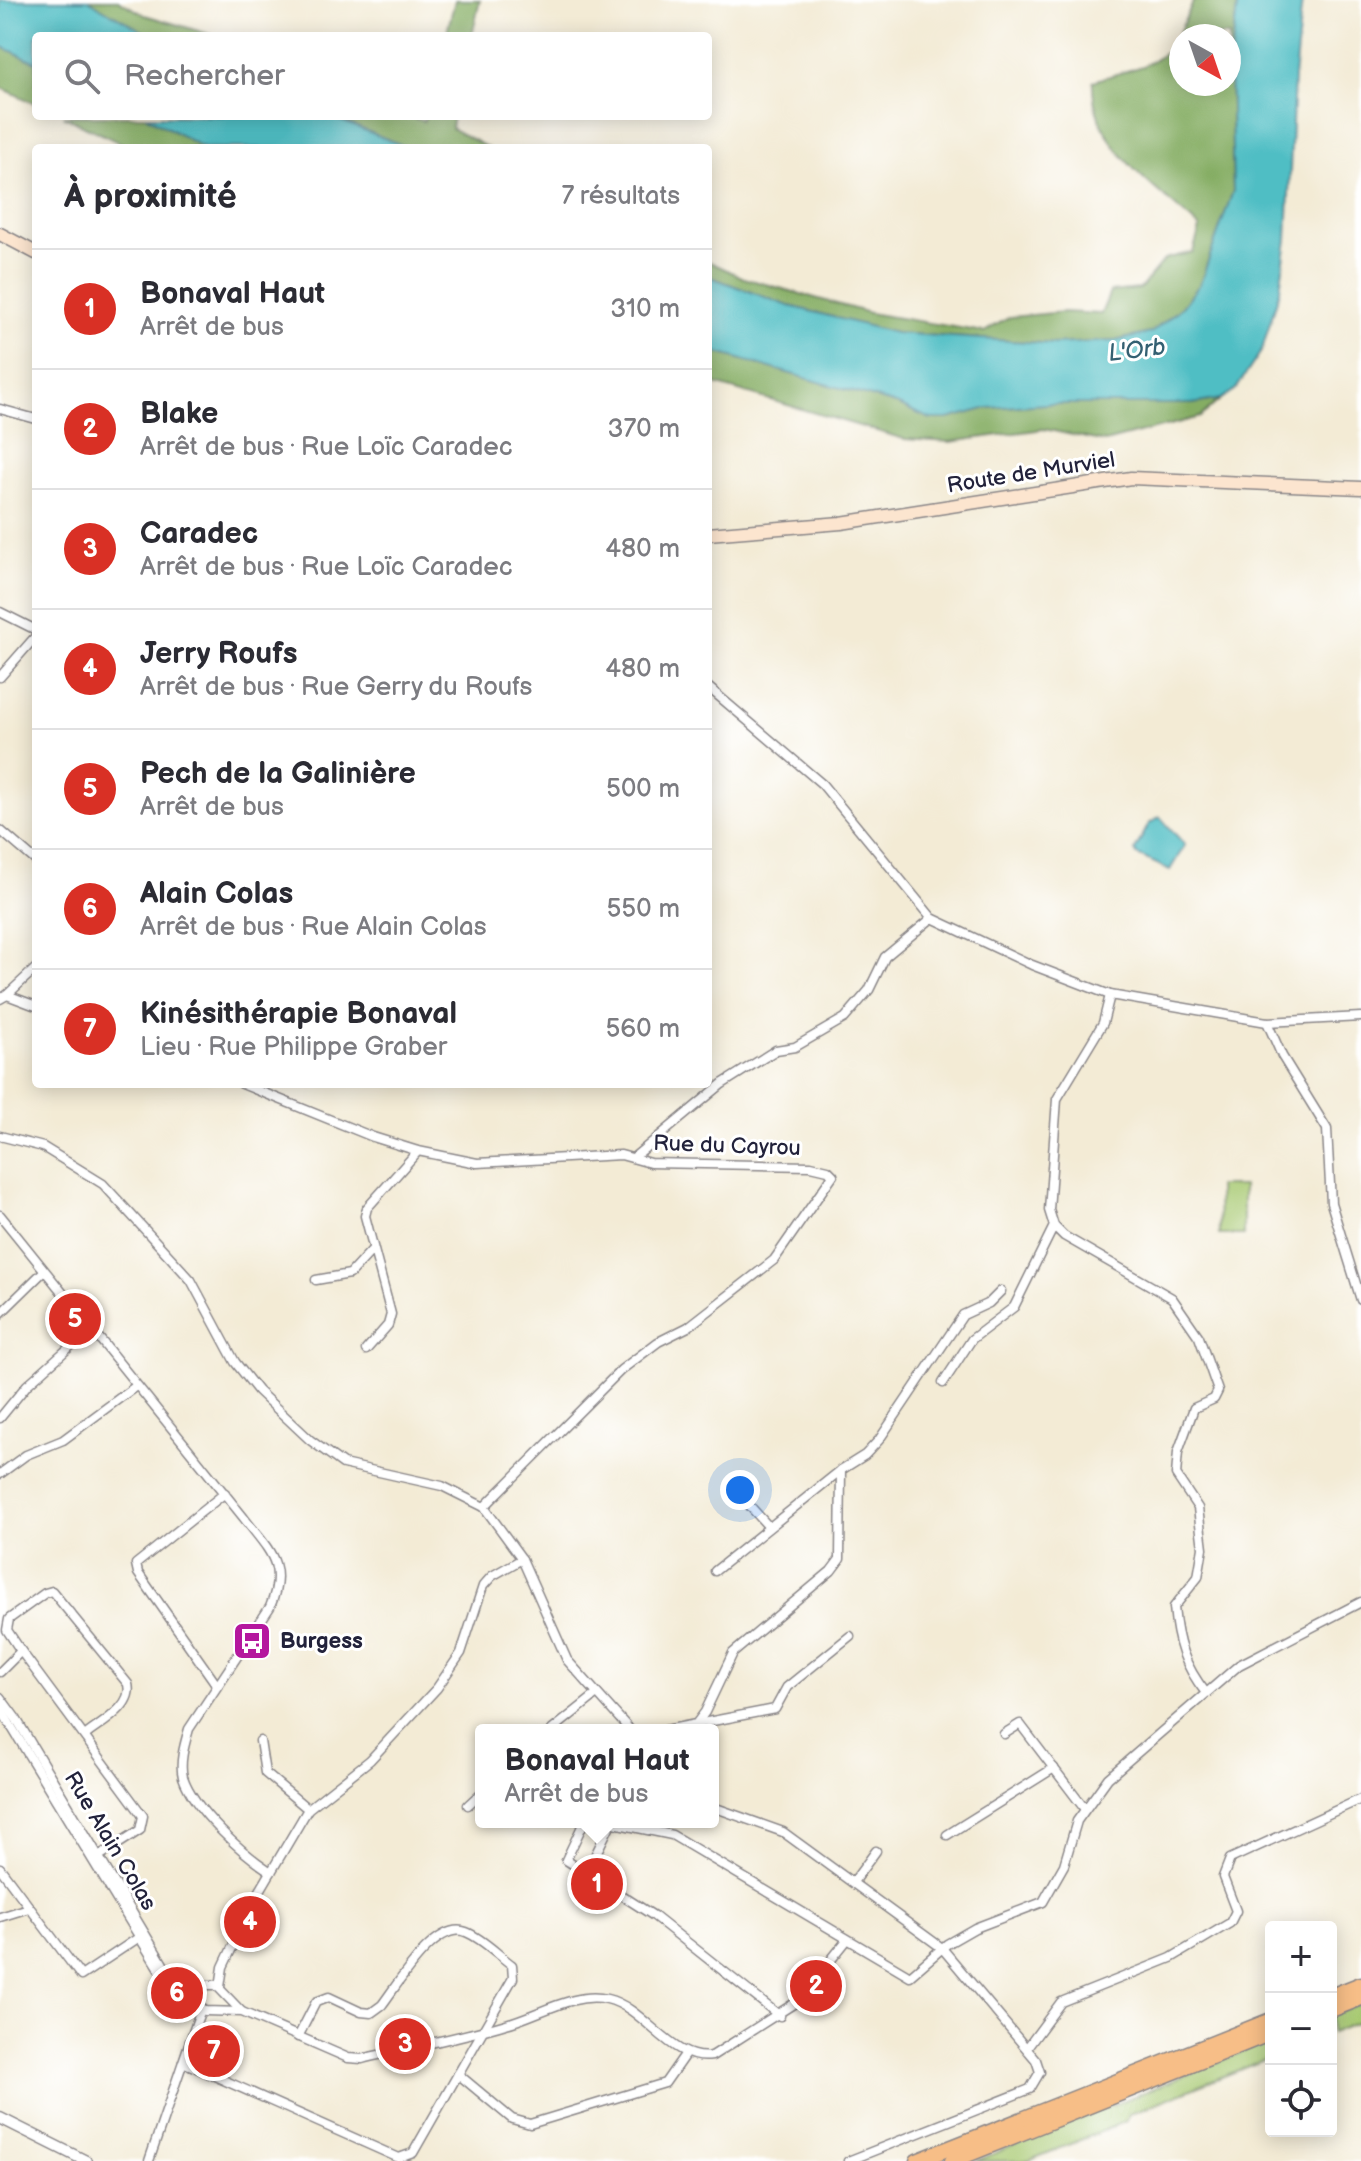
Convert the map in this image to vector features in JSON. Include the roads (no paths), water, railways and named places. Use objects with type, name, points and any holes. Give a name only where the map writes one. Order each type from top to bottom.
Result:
[{"type":"highway","points":[[1337,1994],[1361,1984]]},
{"type":"highway","points":[[1337,2008],[1361,1998]]},
{"type":"highway","points":[[917,2161],[1265,2022]]},
{"type":"highway","points":[[952,2161],[1265,2035]]},
{"type":"main road","points":[[0,234],[32,251]]},
{"type":"main road","name":"Route de Murviel","points":[[712,534],[841,523],[1131,478],[1361,488]]},
{"type":"street","points":[[0,409],[32,418]]},
{"type":"street","points":[[0,612],[32,628]]},
{"type":"street","points":[[0,677],[32,641]]},
{"type":"street","points":[[712,690],[822,784],[932,918],[1032,965],[1110,995],[1267,1022],[1361,1017]]},
{"type":"street","points":[[0,830],[32,854]]},
{"type":"street","points":[[633,1158],[722,1084],[776,1050],[795,1047],[845,1018],[869,990],[885,957],[932,918]]},
{"type":"street","points":[[4,997],[32,972]]},
{"type":"street","points":[[1110,995],[1103,1023],[1057,1099],[1049,1210],[1054,1226],[1122,1272],[1158,1287],[1172,1298],[1199,1337],[1214,1372],[1218,1391],[1214,1399],[1194,1408],[1178,1452],[1176,1475],[1198,1508],[1203,1548],[1198,1577],[1174,1607],[1176,1630],[1179,1651],[1206,1693]]},
{"type":"street","points":[[4,997],[32,1005]]},
{"type":"street","points":[[1267,1022],[1282,1056],[1327,1129],[1331,1203],[1361,1300]]},
{"type":"street","name":"Rue du Cayrou","points":[[252,1088],[328,1120],[418,1151],[477,1163],[557,1156],[621,1155],[650,1163],[811,1166],[828,1170],[833,1175],[774,1260],[688,1327],[658,1342],[621,1370],[484,1507]]},
{"type":"street","points":[[0,1136],[43,1147],[103,1184],[191,1280],[235,1362],[258,1391],[310,1440],[343,1464],[442,1486],[484,1507],[522,1559],[567,1660],[624,1724]]},
{"type":"street","points":[[366,1350],[388,1325],[391,1314],[365,1222],[367,1208],[418,1151]]},
{"type":"street","points":[[0,1215],[274,1557],[279,1570],[278,1587],[270,1607],[189,1729],[183,1751],[182,1775],[192,1795],[237,1846],[271,1872]]},
{"type":"street","points":[[943,1383],[972,1339],[1014,1307],[1054,1226]]},
{"type":"street","points":[[316,1280],[350,1274],[372,1250]]},
{"type":"street","points":[[0,1314],[44,1271]]},
{"type":"street","points":[[715,1571],[768,1526],[865,1455],[879,1440],[963,1315],[989,1303],[1001,1291]]},
{"type":"street","points":[[0,1418],[27,1385],[91,1328]]},
{"type":"street","points":[[0,1474],[26,1455],[63,1440],[136,1386]]},
{"type":"street","points":[[696,1724],[705,1712],[733,1653],[831,1571],[840,1559],[841,1470]]},
{"type":"street","points":[[216,1684],[138,1573],[136,1564],[225,1493]]},
{"type":"street","points":[[738,1493],[768,1526]]},
{"type":"street","points":[[149,2161],[197,2026],[205,1986],[223,1967],[271,1872],[308,1809],[370,1760],[437,1688],[461,1653],[483,1586],[492,1576],[522,1559]]},
{"type":"street","points":[[86,1735],[127,1701],[131,1693],[119,1673],[52,1591],[9,1619],[7,1630],[143,1816],[140,1830],[98,1857]]},
{"type":"street","points":[[639,1828],[672,1835],[910,1976],[942,1948],[975,1928],[1043,1902],[1064,1865],[1084,1808],[1108,1778],[1188,1712],[1206,1693],[1257,1654],[1361,1602]]},
{"type":"street","points":[[696,1724],[775,1709],[787,1687],[850,1636]]},
{"type":"street","points":[[1,1667],[21,1651]]},
{"type":"street","points":[[560,1724],[597,1694]]},
{"type":"street","name":"Rue Alain Colas","points":[[0,1697],[17,1720],[166,1969],[173,1977],[220,1987]]},
{"type":"street","name":"Rue Alain Colas","points":[[0,1708],[165,1979],[202,2007]]},
{"type":"street","points":[[1004,1734],[1020,1724],[1084,1808]]},
{"type":"street","points":[[260,1741],[265,1773],[308,1809]]},
{"type":"street","points":[[947,1835],[1054,1768]]},
{"type":"street","points":[[468,1805],[475,1799]]},
{"type":"street","points":[[1027,2048],[1061,2002],[1171,1958],[1230,1923],[1236,1911],[1223,1877],[1230,1859],[1361,1799]]},
{"type":"street","points":[[719,1809],[783,1832],[942,1948],[1027,2048],[1040,2072],[1030,2089],[848,2161]]},
{"type":"street","points":[[581,1828],[566,1860],[654,1916],[780,2016]]},
{"type":"street","points":[[587,1872],[607,1828]]},
{"type":"street","points":[[854,1881],[876,1851]]},
{"type":"street","points":[[0,1868],[81,1976],[138,1938]]},
{"type":"street","points":[[0,1917],[29,1908]]},
{"type":"street","points":[[183,2062],[399,2158],[413,2153],[513,1978],[512,1965],[466,1932],[453,1930],[438,1935],[371,2013],[361,2012],[329,1997],[316,2002],[298,2037]]},
{"type":"street","points":[[223,1967],[220,1987],[225,1998],[242,2012],[337,2055],[362,2059],[483,2031],[587,1997],[609,1999],[631,2010],[686,2053],[700,2058],[712,2056],[780,2016],[798,2001],[847,1940]]},
{"type":"street","points":[[220,2009],[225,1998]]},
{"type":"street","points":[[202,2007],[242,2012]]},
{"type":"street","points":[[458,2074],[512,2119],[530,2124],[665,2083],[686,2053]]},
{"type":"street","points":[[0,2118],[86,2161]]},
{"type":"water","points":[[0,0],[88,0],[144,32],[32,32],[32,60],[0,46]]},
{"type":"water","name":"L'Orb","points":[[1238,0],[1302,0],[1294,77],[1287,240],[1280,289],[1262,350],[1236,389],[1221,399],[1192,404],[1046,404],[988,408],[948,419],[931,419],[896,404],[712,351],[712,277],[786,305],[895,333],[1055,344],[1115,341],[1151,333],[1182,307],[1200,284],[1233,191],[1231,96],[1241,96],[1241,24],[1235,24]]},
{"type":"water","points":[[153,120],[339,120],[399,144],[197,144]]},
{"type":"water","points":[[1160,817],[1185,845],[1170,870],[1137,855],[1135,850],[1149,824]]},
{"type":"place","name":"Pech de la Galinière","points":[[75,1319]]},
{"type":"place","name":"Burgess","points":[[252,1641]]},
{"type":"place","name":"Bonaval Haut","points":[[597,1884]]},
{"type":"place","name":"Jerry Roufs","points":[[250,1922]]},
{"type":"place","name":"Blake","points":[[816,1986]]},
{"type":"place","name":"Alain Colas","points":[[177,1993]]},
{"type":"place","name":"Caradec","points":[[405,2044]]},
{"type":"place","name":"Kinésithérapie Bonaval","points":[[214,2051]]}]
